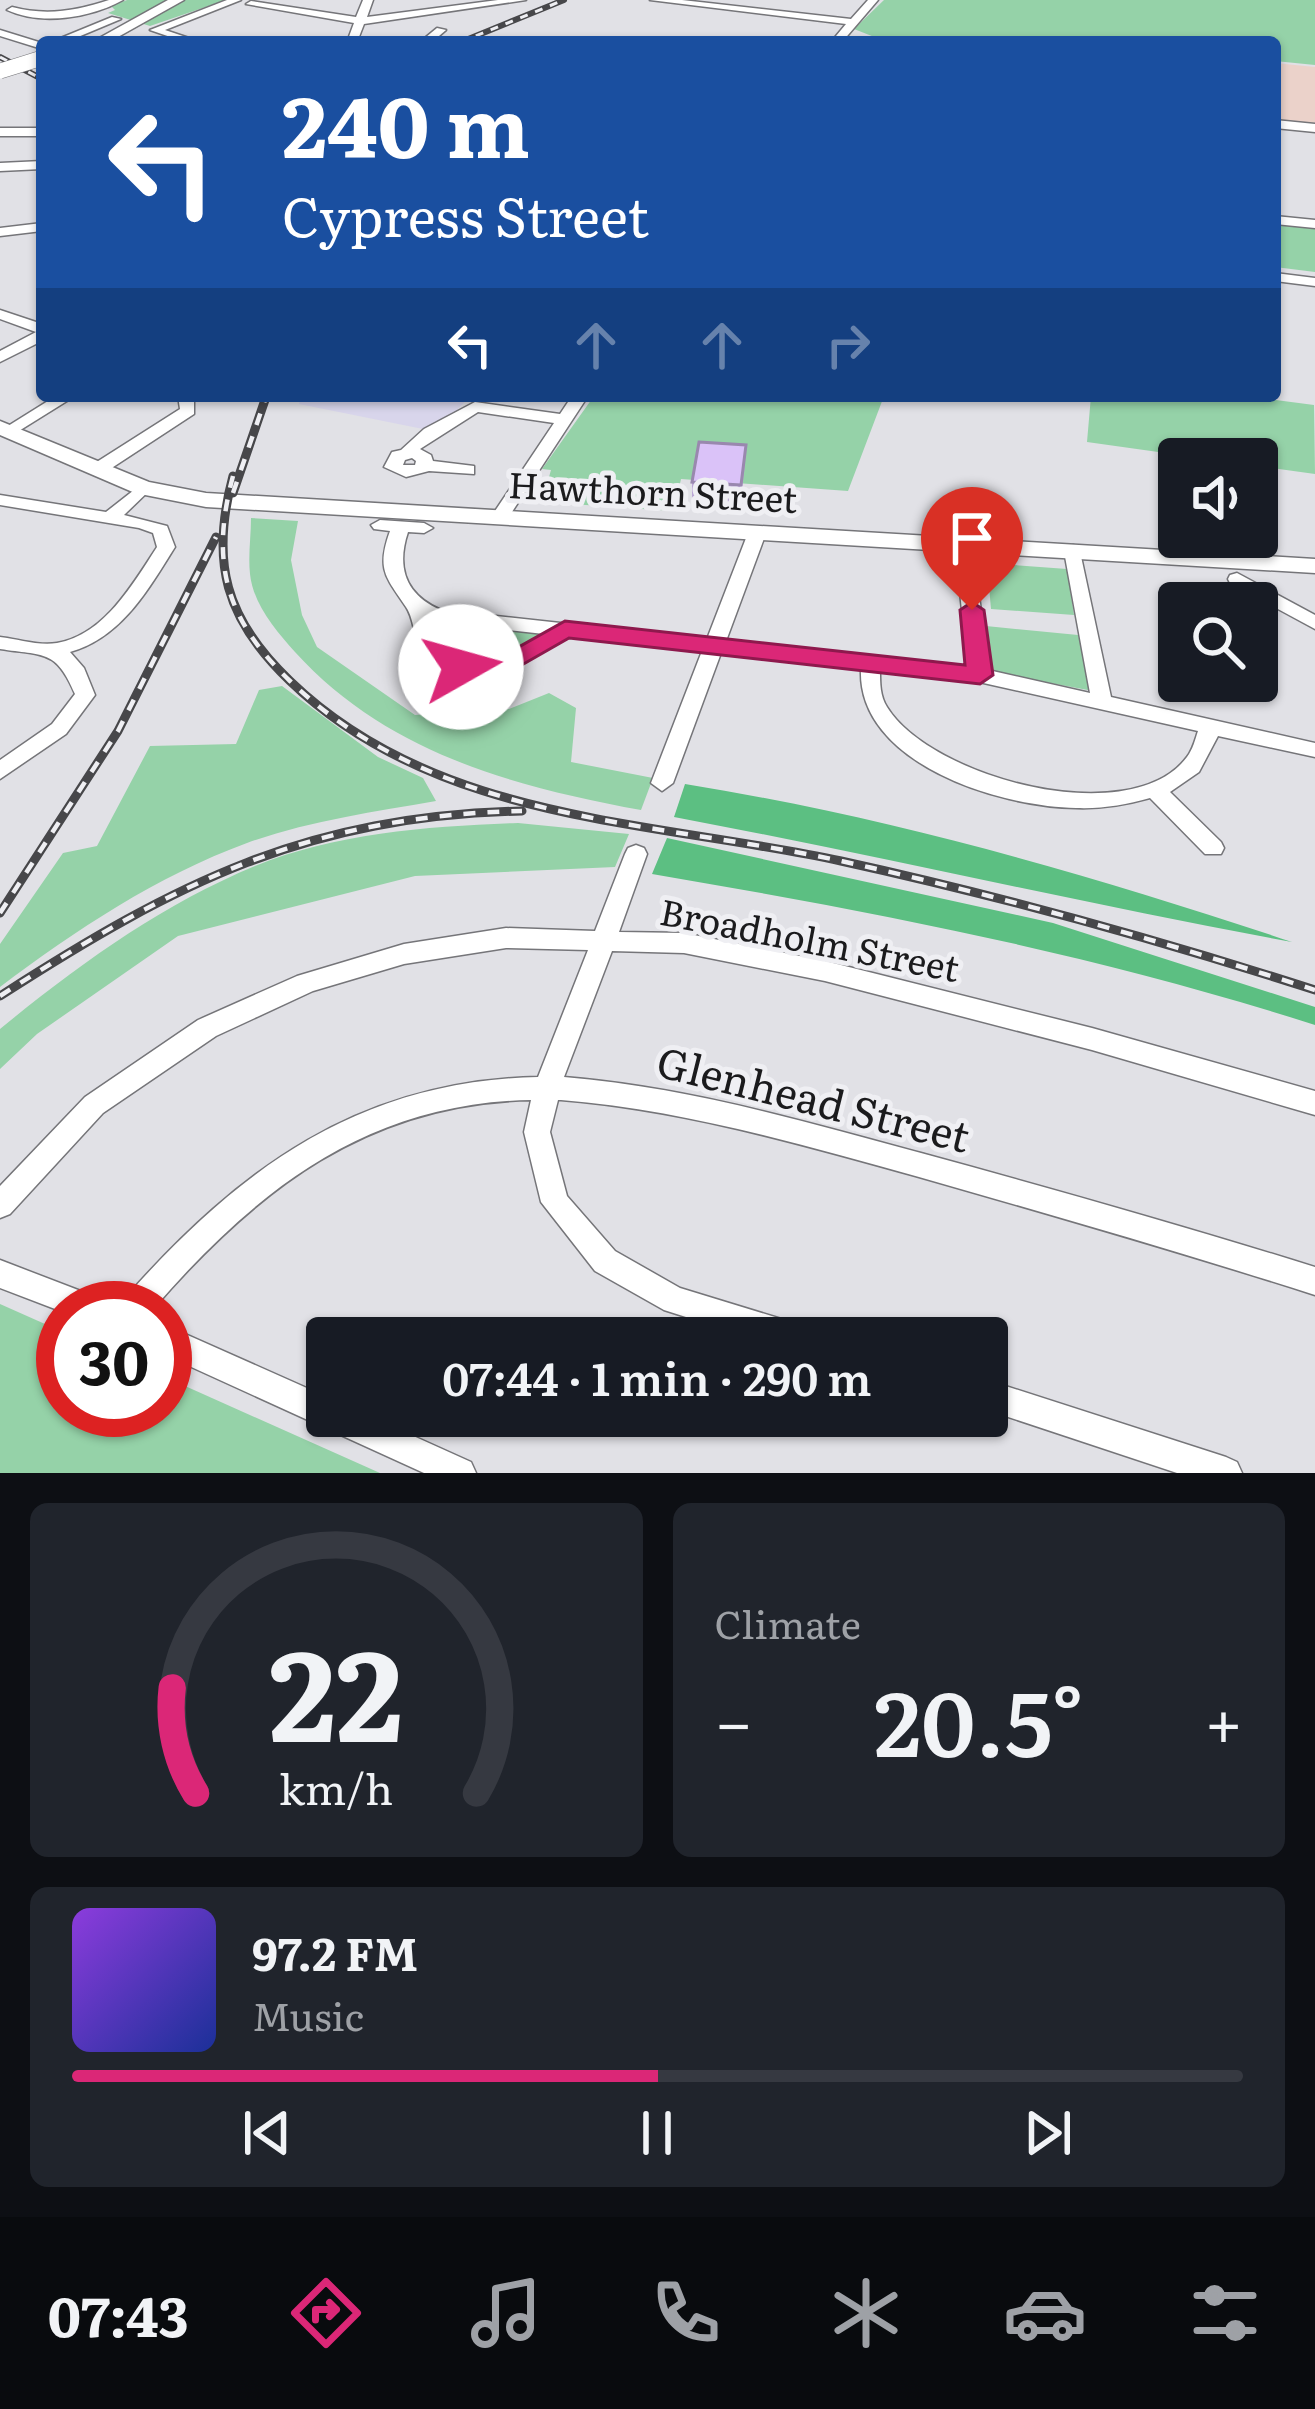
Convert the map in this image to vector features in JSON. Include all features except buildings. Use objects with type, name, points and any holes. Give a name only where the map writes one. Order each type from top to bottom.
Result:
[{"type":"main road","points":[[102,36],[132,25],[164,0]]},
{"type":"main road","points":[[111,36],[178,0]]},
{"type":"main road","points":[[0,73],[36,55]]},
{"type":"main road","name":"Hawthorn Street","points":[[4,429],[143,488],[206,500],[1315,566]]},
{"type":"street","points":[[9,15],[36,0]]},
{"type":"street","points":[[9,15],[91,11],[118,0]]},
{"type":"street","points":[[83,36],[236,0]]},
{"type":"street","points":[[354,36],[368,0]]},
{"type":"street","points":[[251,4],[360,21],[520,0]]},
{"type":"street","points":[[655,0],[852,22]]},
{"type":"street","points":[[732,0],[759,0]]},
{"type":"street","points":[[841,36],[873,0]]},
{"type":"street","points":[[91,11],[173,36]]},
{"type":"street","points":[[433,36],[441,30]]},
{"type":"street","points":[[0,34],[36,51]]},
{"type":"street","points":[[1281,125],[1315,128]]},
{"type":"street","points":[[0,132],[36,132]]},
{"type":"street","points":[[0,167],[36,165]]},
{"type":"street","points":[[1281,221],[1315,224]]},
{"type":"street","points":[[0,232],[36,228]]},
{"type":"street","points":[[1281,278],[1315,282]]},
{"type":"street","points":[[0,314],[36,329]]},
{"type":"street","points":[[0,358],[36,336]]},
{"type":"street","points":[[4,429],[56,402]]},
{"type":"street","points":[[98,470],[188,411],[187,402]]},
{"type":"street","points":[[500,518],[576,402]]},
{"type":"street","points":[[408,453],[420,436],[446,427],[475,406],[563,419]]},
{"type":"street","points":[[393,467],[394,458],[408,453],[423,456],[424,465]]},
{"type":"street","points":[[370,474],[393,467],[412,472],[424,465],[467,470]]},
{"type":"street","points":[[111,517],[143,488]]},
{"type":"street","points":[[0,500],[111,517],[160,530],[166,547],[128,606],[101,630],[56,650],[0,643]]},
{"type":"street","points":[[424,528],[390,526],[393,578],[418,609],[437,616],[980,675],[1315,750]]},
{"type":"street","points":[[662,783],[757,532]]},
{"type":"street","points":[[964,545],[980,675]]},
{"type":"street","points":[[1072,551],[1101,699]]},
{"type":"street","points":[[1237,579],[1315,623]]},
{"type":"street","points":[[418,609],[421,637],[428,649],[461,667],[506,666],[565,629]]},
{"type":"street","points":[[0,771],[59,729],[86,695],[74,668],[56,650]]},
{"type":"street","points":[[871,661],[870,690],[889,727],[906,745],[970,779],[1057,798],[1110,800],[1154,790],[1192,766],[1211,725]]},
{"type":"street","points":[[1154,790],[1214,848]]},
{"type":"street","points":[[636,854],[547,1089],[537,1132],[554,1202],[605,1261],[674,1300],[730,1317]]},
{"type":"street","name":"Broadholm Street","points":[[0,1205],[94,1105],[207,1028],[306,983],[404,954],[485,941],[603,938],[684,943],[825,971],[1092,1039],[1315,1103]]},
{"type":"street","name":"Glenhead Street","points":[[158,1281],[196,1235],[279,1167],[363,1124],[444,1097],[547,1089],[625,1094],[727,1113],[1161,1231],[1315,1281]]},
{"type":"street","points":[[0,1274],[36,1288]]},
{"type":"street","points":[[192,1352],[306,1403]]},
{"type":"street","points":[[1008,1402],[1226,1473]]},
{"type":"street","points":[[381,1437],[460,1473]]},
{"type":"shaded area","points":[[1281,64],[1315,67],[1315,128],[1281,125]]},
{"type":"shaded area","points":[[464,402],[448,420],[423,429],[299,404]]},
{"type":"green space","points":[[127,0],[226,0],[150,26],[108,13],[115,10],[111,6]]},
{"type":"green space","points":[[884,0],[1315,0],[1315,65],[1281,62],[1281,36],[872,36],[854,29]]},
{"type":"green space","points":[[1281,225],[1315,229],[1315,272],[1281,268]]},
{"type":"green space","points":[[1281,401],[1314,405],[1315,474],[1278,469],[1278,438],[1158,438],[1158,452],[1087,442],[1090,402]]},
{"type":"green space","points":[[590,402],[882,402],[848,491],[681,479],[674,511],[542,502],[551,470],[542,469]]},
{"type":"green space","points":[[251,518],[298,521],[291,560],[302,615],[317,647],[415,715],[509,709],[549,693],[576,708],[571,762],[653,778],[641,810],[545,789],[454,760],[370,716],[331,687],[280,635],[256,596],[250,574]]},
{"type":"green space","points":[[987,563],[1067,569],[1074,615],[991,609]]},
{"type":"green space","points":[[433,621],[536,631],[544,638],[498,661],[473,665],[443,650],[423,626]]},
{"type":"green space","points":[[986,626],[1078,635],[1093,691],[992,672]]},
{"type":"green space","points":[[282,686],[378,757],[423,778],[436,801],[293,829],[214,856],[118,906],[0,987],[0,944],[63,853],[97,846],[150,746],[236,744],[259,690]]},
{"type":"green space","points":[[685,784],[916,831],[1143,894],[1292,942],[674,817]]},
{"type":"green space","points":[[518,823],[629,834],[615,867],[415,876],[178,936],[37,1034],[0,1069],[0,1029],[122,938],[220,882],[286,855],[351,839]]},
{"type":"green space","points":[[667,838],[1053,923],[1315,1007],[1315,1025],[1151,977],[986,938],[652,874]]},
{"type":"green space","points":[[0,1304],[36,1320],[36,1437],[192,1437],[192,1389],[380,1473],[0,1473]]},
{"type":"railway","points":[[476,36],[564,0]]},
{"type":"railway","points":[[0,57],[36,76]]},
{"type":"railway","points":[[233,493],[264,402]]},
{"type":"railway","points":[[233,476],[226,507],[224,562],[228,588],[250,635],[290,681],[348,728],[412,763],[479,790],[550,809],[841,861],[961,889],[1139,936],[1315,990]]},
{"type":"railway","points":[[0,913],[118,731],[216,537]]},
{"type":"railway","points":[[0,996],[126,920],[247,863],[375,826],[522,811]]},
{"type":"route","points":[[461,667],[506,666],[565,629],[980,675],[972,610]]}]
